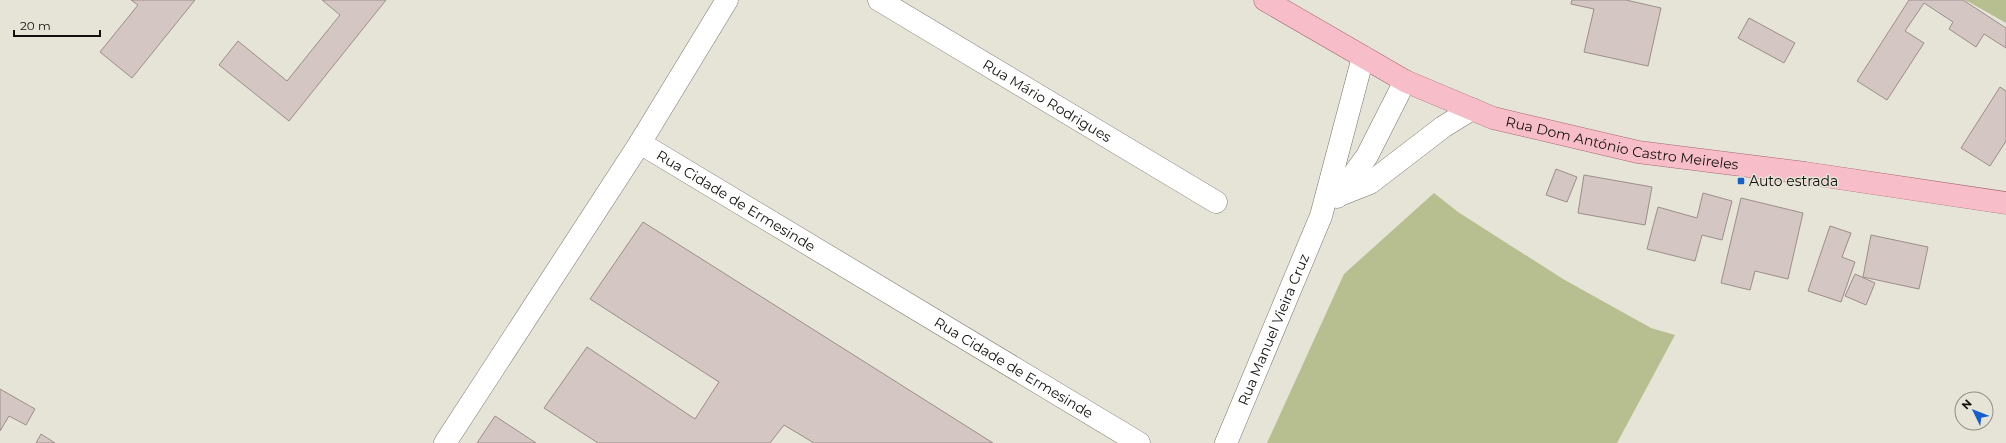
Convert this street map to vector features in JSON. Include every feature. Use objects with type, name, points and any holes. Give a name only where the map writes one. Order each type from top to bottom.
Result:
[{"type":"main road","name":"Rua Dom António Castro Meireles","points":[[1265,0],[1405,81],[1493,118],[1638,152],[1805,173],[2006,203]]},
{"type":"street","points":[[445,443],[640,143],[727,0]]},
{"type":"street","name":"Rua Mário Rodrigues","points":[[879,0],[1216,202]]},
{"type":"street","name":"Rua Manuel Vieira Cruz","points":[[1226,443],[1321,216],[1363,57]]},
{"type":"street","name":"Rua Manuel Vieira Cruz","points":[[1321,216],[1367,156],[1405,81]]},
{"type":"street","name":"Rua Manuel Vieira Cruz","points":[[1337,196],[1370,183],[1443,127],[1472,109]]},
{"type":"street","name":"Rua Cidade de Ermesinde","points":[[640,143],[1139,443]]},
{"type":"green space","points":[[1964,0],[2006,0],[2006,23],[1969,2]]},
{"type":"green space","points":[[1434,193],[1458,212],[1563,279],[1651,328],[1675,335],[1617,443],[1267,443],[1344,274]]},
{"type":"building","points":[[131,0],[195,0],[132,78],[100,52],[138,5]]},
{"type":"building","points":[[322,0],[386,0],[289,121],[219,65],[238,41],[287,81],[340,15]]},
{"type":"building","points":[[1572,0],[1626,0],[1661,8],[1648,66],[1584,52],[1594,9],[1571,4]]},
{"type":"building","points":[[1909,0],[1963,0],[2006,28],[2006,48],[1984,34],[1976,47],[1949,29],[1953,22],[1924,3],[1905,31],[1924,43],[1887,100],[1857,81]]},
{"type":"building","points":[[1749,18],[1795,43],[1784,63],[1738,38]]},
{"type":"building","points":[[2000,87],[2006,91],[2006,141],[1990,166],[1961,148]]},
{"type":"building","points":[[1556,169],[1577,177],[1567,202],[1546,195]]},
{"type":"building","points":[[1584,175],[1652,187],[1645,225],[1578,213]]},
{"type":"building","points":[[1703,193],[1732,201],[1722,240],[1702,235],[1695,261],[1647,249],[1658,207],[1697,218]]},
{"type":"building","points":[[1741,198],[1803,213],[1788,279],[1755,271],[1750,290],[1721,283]]},
{"type":"building","points":[[643,222],[993,443],[814,443],[784,425],[770,443],[598,443],[544,408],[587,347],[695,419],[719,382],[590,299]]},
{"type":"building","points":[[1830,226],[1851,233],[1842,257],[1855,262],[1841,302],[1808,291]]},
{"type":"building","points":[[1871,235],[1928,247],[1919,289],[1863,277]]},
{"type":"building","points":[[1855,274],[1875,283],[1866,305],[1845,296]]},
{"type":"building","points":[[0,389],[35,409],[26,425],[9,416],[0,431]]},
{"type":"building","points":[[495,416],[536,443],[477,443]]},
{"type":"building","points":[[41,434],[55,443],[36,443]]},
{"type":"place","name":"Auto estrada","points":[[1741,181]]}]
